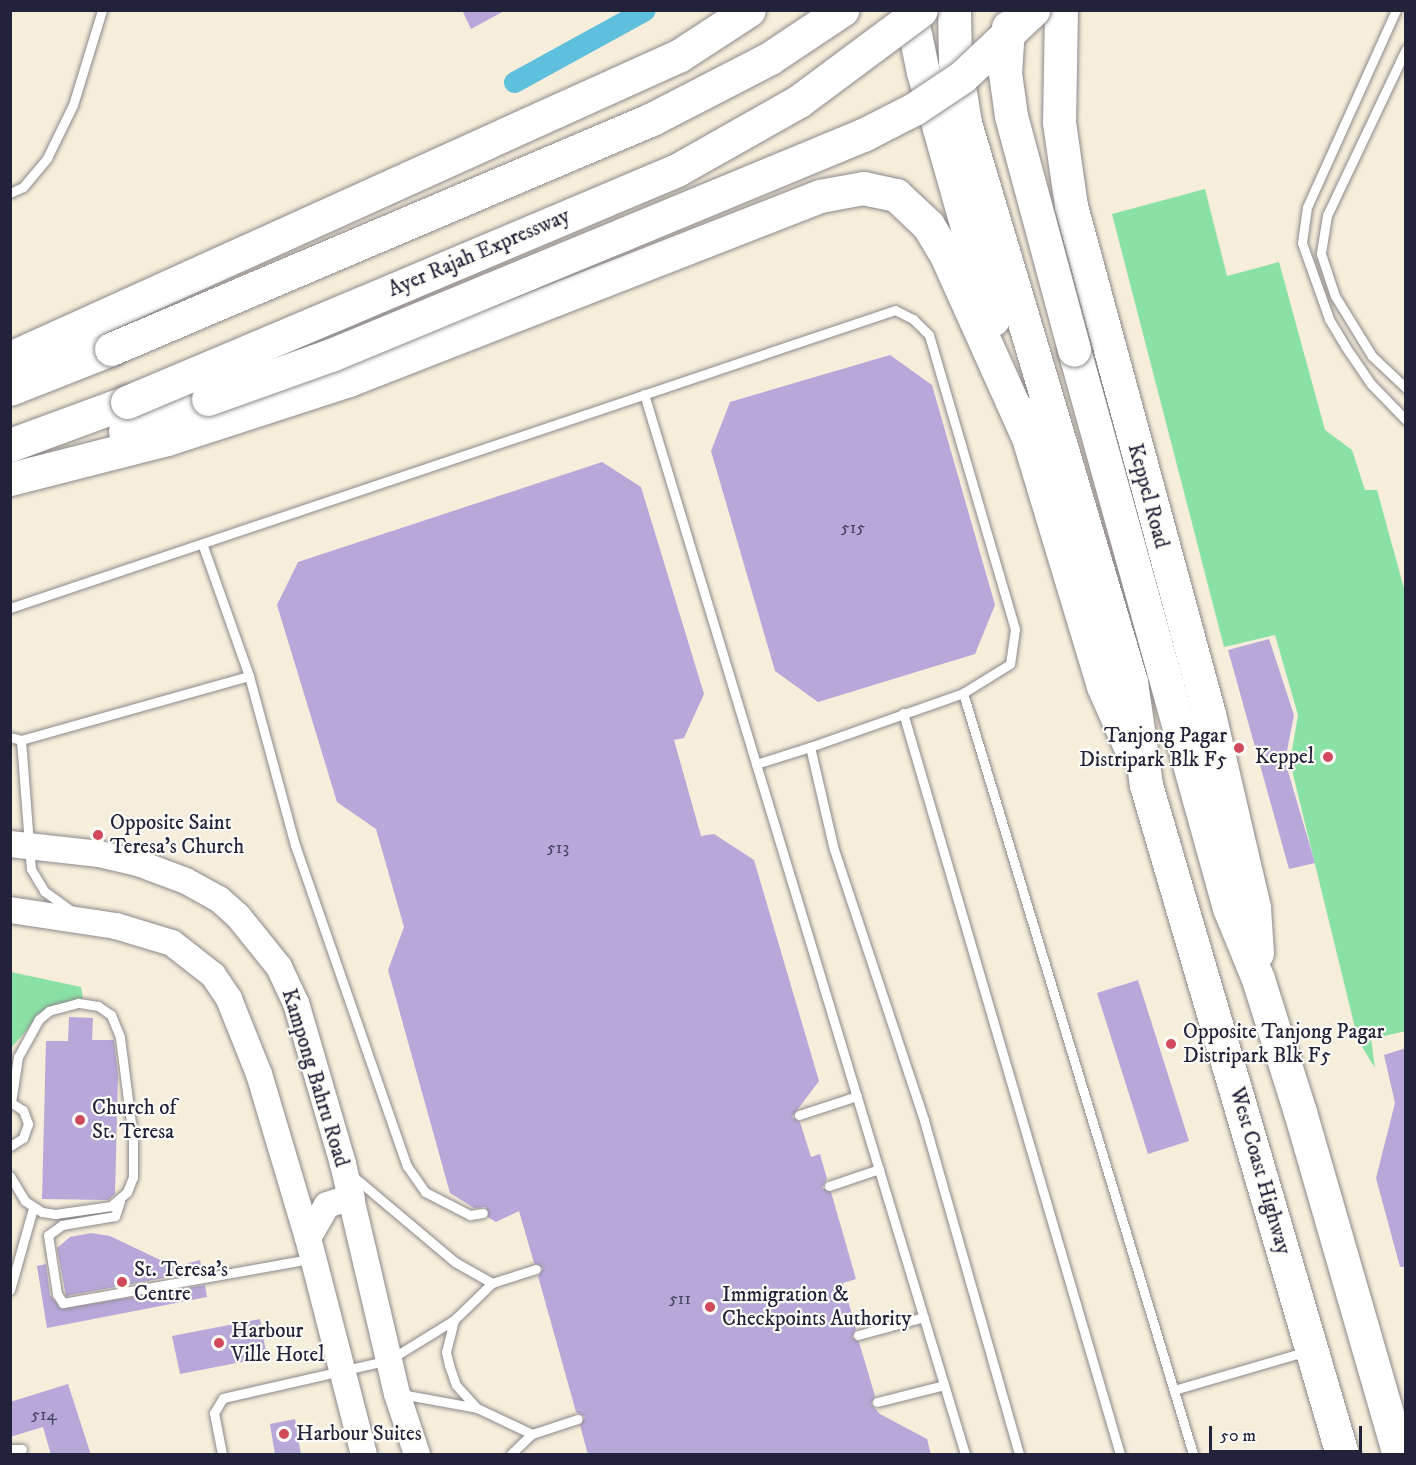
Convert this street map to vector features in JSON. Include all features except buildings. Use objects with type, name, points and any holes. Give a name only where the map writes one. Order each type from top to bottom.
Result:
[{"type":"highway","points":[[10,358],[680,55],[749,10]]},
{"type":"highway","points":[[10,389],[111,349],[652,119],[770,58],[842,10]]},
{"type":"highway","points":[[910,10],[941,138],[1026,433],[1103,686],[1146,785]]},
{"type":"highway","name":"Ayer Rajah Expressway","points":[[10,446],[127,402],[677,170],[799,101],[921,10]]},
{"type":"highway","points":[[954,10],[955,61],[965,123],[1131,682],[1146,785]]},
{"type":"highway","points":[[1012,10],[1005,73],[1011,116],[1229,908],[1258,979],[1399,1455]]},
{"type":"highway","points":[[10,474],[207,399],[331,355],[863,135],[914,109],[962,77],[1033,10]]},
{"type":"highway","name":"Keppel Road","points":[[1060,10],[1059,122],[1071,206],[1209,714],[1254,908],[1258,979]]},
{"type":"highway","points":[[10,479],[167,439],[328,387],[820,196],[863,188],[897,195],[928,225],[946,255],[1026,433]]},
{"type":"highway","name":"West Coast Highway","points":[[1146,785],[1214,1006],[1310,1350],[1342,1455]]},
{"type":"highway","points":[[1310,1350],[1331,1455]]},
{"type":"main road","name":"Kampong Bahru Road","points":[[21,845],[138,863],[203,890],[238,916],[279,967],[296,1003],[343,1164],[397,1394],[417,1455]]},
{"type":"main road","points":[[10,910],[86,921],[172,943],[213,975],[229,999],[256,1065],[311,1248],[364,1455]]},
{"type":"main road","points":[[311,1248],[327,1205],[352,1197]]},
{"type":"lane","points":[[10,193],[23,188],[47,158],[73,105],[102,10]]},
{"type":"lane","points":[[1396,10],[1307,207],[1302,243],[1329,319],[1371,384],[1406,420]]},
{"type":"lane","points":[[1406,49],[1327,215],[1321,254],[1335,296],[1372,356],[1406,388]]},
{"type":"lane","points":[[10,608],[202,546],[873,315],[895,310],[913,319],[929,335],[1015,629],[1010,664],[963,693],[756,764]]},
{"type":"lane","points":[[645,394],[965,1455]]},
{"type":"lane","points":[[202,546],[249,676],[295,845],[407,1166],[425,1192],[470,1215],[483,1213]]},
{"type":"lane","points":[[10,737],[21,740],[249,676]]},
{"type":"lane","points":[[963,693],[1193,1455]]},
{"type":"lane","points":[[903,713],[1120,1455]]},
{"type":"lane","points":[[21,740],[21,845],[35,880],[86,921]]},
{"type":"lane","points":[[810,747],[834,850],[924,1120],[1019,1455]]},
{"type":"lane","points":[[10,1146],[23,1138],[28,1124],[23,1110],[11,1102],[18,1057],[26,1035],[39,1019],[50,1011],[78,1003],[98,1006],[111,1014],[120,1037],[133,1138],[133,1177],[115,1216],[62,1225],[48,1235],[57,1294],[63,1303],[311,1248]]},
{"type":"lane","points":[[799,1115],[857,1096]]},
{"type":"lane","points":[[343,1164],[376,1200],[455,1262],[492,1283]]},
{"type":"lane","points":[[829,1186],[879,1169]]},
{"type":"lane","points":[[10,1176],[17,1192],[33,1208],[55,1214],[120,1202]]},
{"type":"lane","points":[[10,1290],[33,1208]]},
{"type":"lane","points":[[222,1455],[214,1413],[224,1398],[389,1360],[454,1320],[492,1283],[536,1269]]},
{"type":"lane","points":[[858,1335],[924,1317]]},
{"type":"lane","points":[[454,1320],[446,1352],[449,1365],[456,1386],[477,1408]]},
{"type":"lane","points":[[1174,1390],[1310,1350]]},
{"type":"lane","points":[[877,1402],[944,1385]]},
{"type":"lane","points":[[397,1394],[477,1408],[532,1434]]},
{"type":"lane","points":[[510,1455],[532,1434],[578,1419]]},
{"type":"lane","points":[[10,1449],[22,1449]]},
{"type":"green space","points":[[1205,189],[1227,276],[1279,262],[1325,430],[1352,450],[1365,490],[1377,490],[1405,592],[1406,1031],[1371,1039],[1375,1068],[1358,1040],[1290,762],[1298,715],[1275,635],[1224,647],[1112,214]]},
{"type":"green space","points":[[11,972],[81,987],[83,1000],[46,1008],[11,1048]]},
{"type":"waterway","points":[[514,82],[645,10]]},
{"type":"place","name":"Tanjong Pagar Distripark Blk F5","points":[[1239,748]]},
{"type":"place","name":"Keppel","points":[[1328,757]]},
{"type":"place","name":"Opposite Saint Teresa's Church","points":[[98,835]]},
{"type":"place","name":"Opposite Tanjong Pagar Distripark Blk F5","points":[[1171,1044]]},
{"type":"place","name":"Church of St. Teresa","points":[[80,1120]]},
{"type":"place","name":"St. Teresa's Centre","points":[[122,1282]]},
{"type":"place","name":"Immigration & Checkpoints Authority","points":[[710,1307]]},
{"type":"place","name":"Harbour Ville Hotel","points":[[219,1343]]},
{"type":"place","name":"Harbour Suites","points":[[284,1434]]}]
